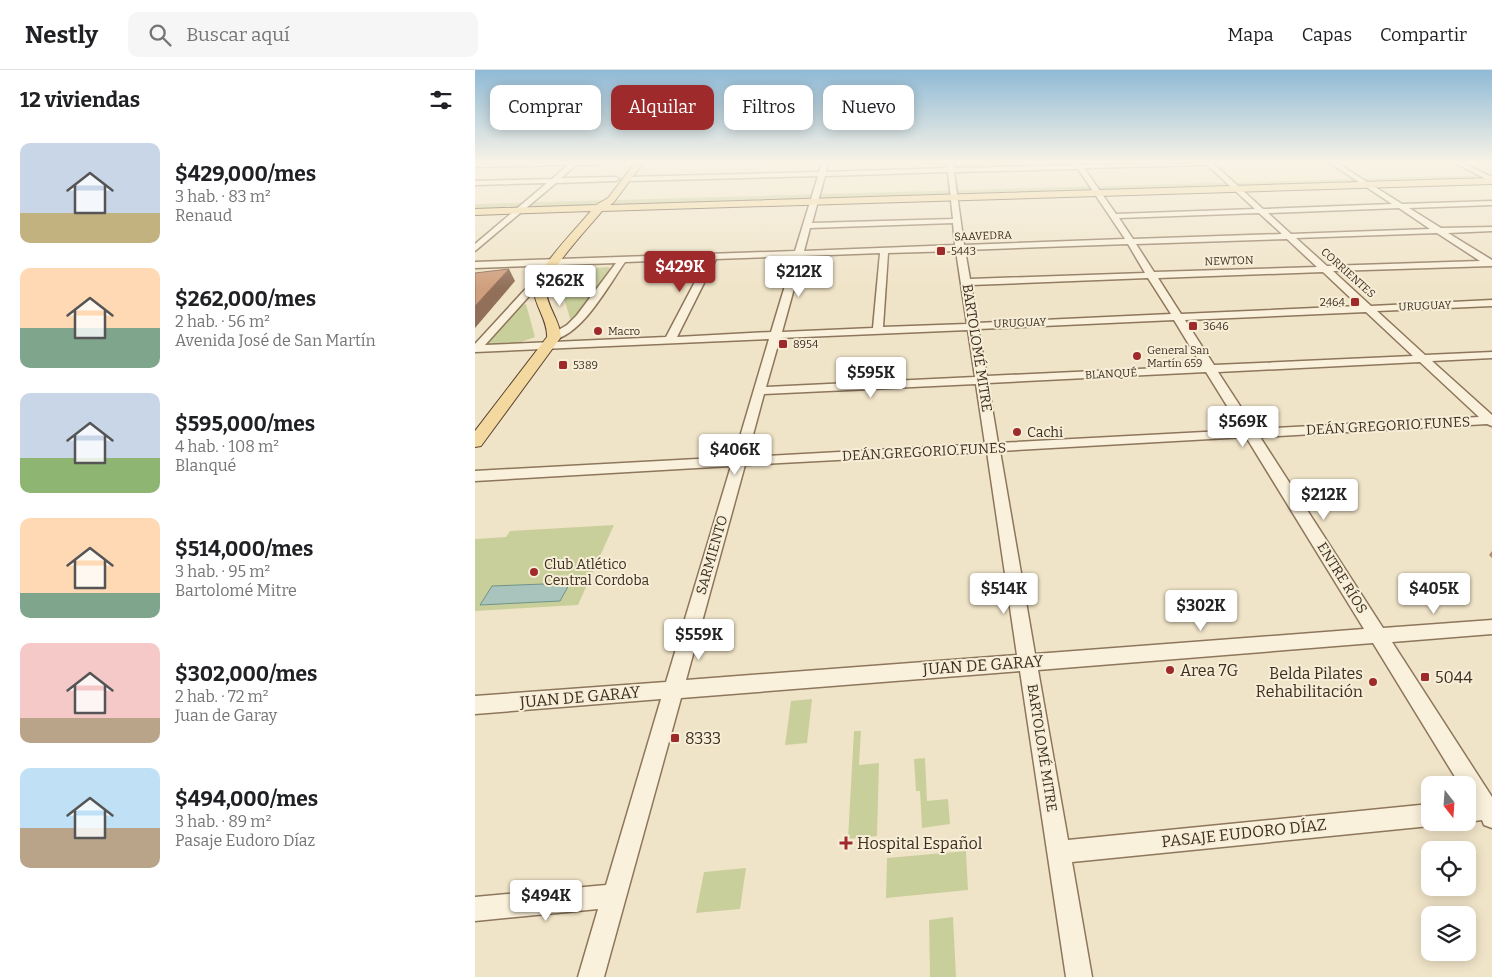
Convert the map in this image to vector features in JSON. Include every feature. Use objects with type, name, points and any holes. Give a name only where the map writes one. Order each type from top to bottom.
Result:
[{"type":"main road","points":[[475,212],[581,205]]},
{"type":"main road","points":[[475,442],[551,341],[554,329],[540,289],[549,267],[598,205]]},
{"type":"street","points":[[475,248],[524,205]]},
{"type":"street","name":"SARMIENTO","points":[[591,977],[813,205]]},
{"type":"street","name":"BARTOLOMÉ MITRE","points":[[955,205],[966,282],[1079,977]]},
{"type":"street","name":"ENTRE RÍOS","points":[[1107,205],[1377,635],[1482,812]]},
{"type":"street","name":"CORRIENTES","points":[[1256,205],[1492,421]]},
{"type":"street","points":[[1114,216],[1421,205]]},
{"type":"street","points":[[1401,206],[1491,264]]},
{"type":"street","points":[[807,226],[957,221]]},
{"type":"street","name":"SAAVEDRA","points":[[475,265],[549,267],[622,260],[1492,229]]},
{"type":"street","points":[[475,236],[489,236]]},
{"type":"street","points":[[878,330],[884,251]]},
{"type":"street","points":[[670,340],[713,257]]},
{"type":"street","points":[[551,341],[571,327],[581,316],[622,260]]},
{"type":"street","name":"NEWTON","points":[[966,282],[1491,264]]},
{"type":"street","points":[[475,349],[549,267]]},
{"type":"street","name":"URUGUAY","points":[[475,349],[551,341],[670,340],[1492,303]]},
{"type":"street","name":"BLANQUÉ","points":[[760,391],[1492,355]]},
{"type":"street","name":"DEÁN GREGORIO FUNES","points":[[475,476],[1492,421]]},
{"type":"street","name":"JUAN DE GARAY","points":[[475,705],[1492,626]]},
{"type":"street","name":"PASAJE EUDORO DÍAZ","points":[[1058,852],[1421,816]]},
{"type":"street","points":[[475,909],[614,896]]},
{"type":"green space","points":[[475,205],[694,205],[475,212]]},
{"type":"green space","points":[[609,267],[610,269],[577,316],[570,319],[561,283],[563,270]]},
{"type":"green space","points":[[526,304],[535,337],[518,343],[486,344],[518,306]]},
{"type":"green space","name":"Club Atlético Central Cordoba","points":[[614,525],[578,605],[475,611],[475,539],[506,537],[510,531]]},
{"type":"green space","points":[[812,699],[807,743],[785,745],[791,701]]},
{"type":"green space","points":[[854,731],[861,731],[859,765],[879,763],[877,836],[848,839]]},
{"type":"green space","points":[[925,758],[927,801],[948,799],[950,824],[922,828],[920,791],[916,791],[914,759]]},
{"type":"green space","points":[[966,851],[968,890],[886,898],[887,858]]},
{"type":"green space","points":[[746,868],[740,909],[696,913],[704,872]]},
{"type":"green space","points":[[953,917],[956,977],[930,977],[929,920]]},
{"type":"water","points":[[570,583],[560,601],[480,605],[492,586]]},
{"type":"building","points":[[509,269],[475,306],[475,273]]},
{"type":"place","name":"5443","points":[[941,251]]},
{"type":"place","name":"2464","points":[[1355,302]]},
{"type":"place","name":"3646","points":[[1193,326]]},
{"type":"place","name":"Macro","points":[[598,331]]},
{"type":"place","name":"8954","points":[[783,344]]},
{"type":"place","name":"General San Martín 659","points":[[1137,356]]},
{"type":"place","name":"5389","points":[[563,365]]},
{"type":"place","name":"Cachi","points":[[1017,432]]},
{"type":"place","name":"Club Atlético Central Cordoba","points":[[534,572]]},
{"type":"place","name":"Area 7G","points":[[1170,670]]},
{"type":"place","name":"5044","points":[[1425,677]]},
{"type":"place","name":"Belda Pilates Rehabilitación","points":[[1373,682]]},
{"type":"place","name":"8333","points":[[675,738]]},
{"type":"place","name":"Hospital Español","points":[[846,843]]}]
